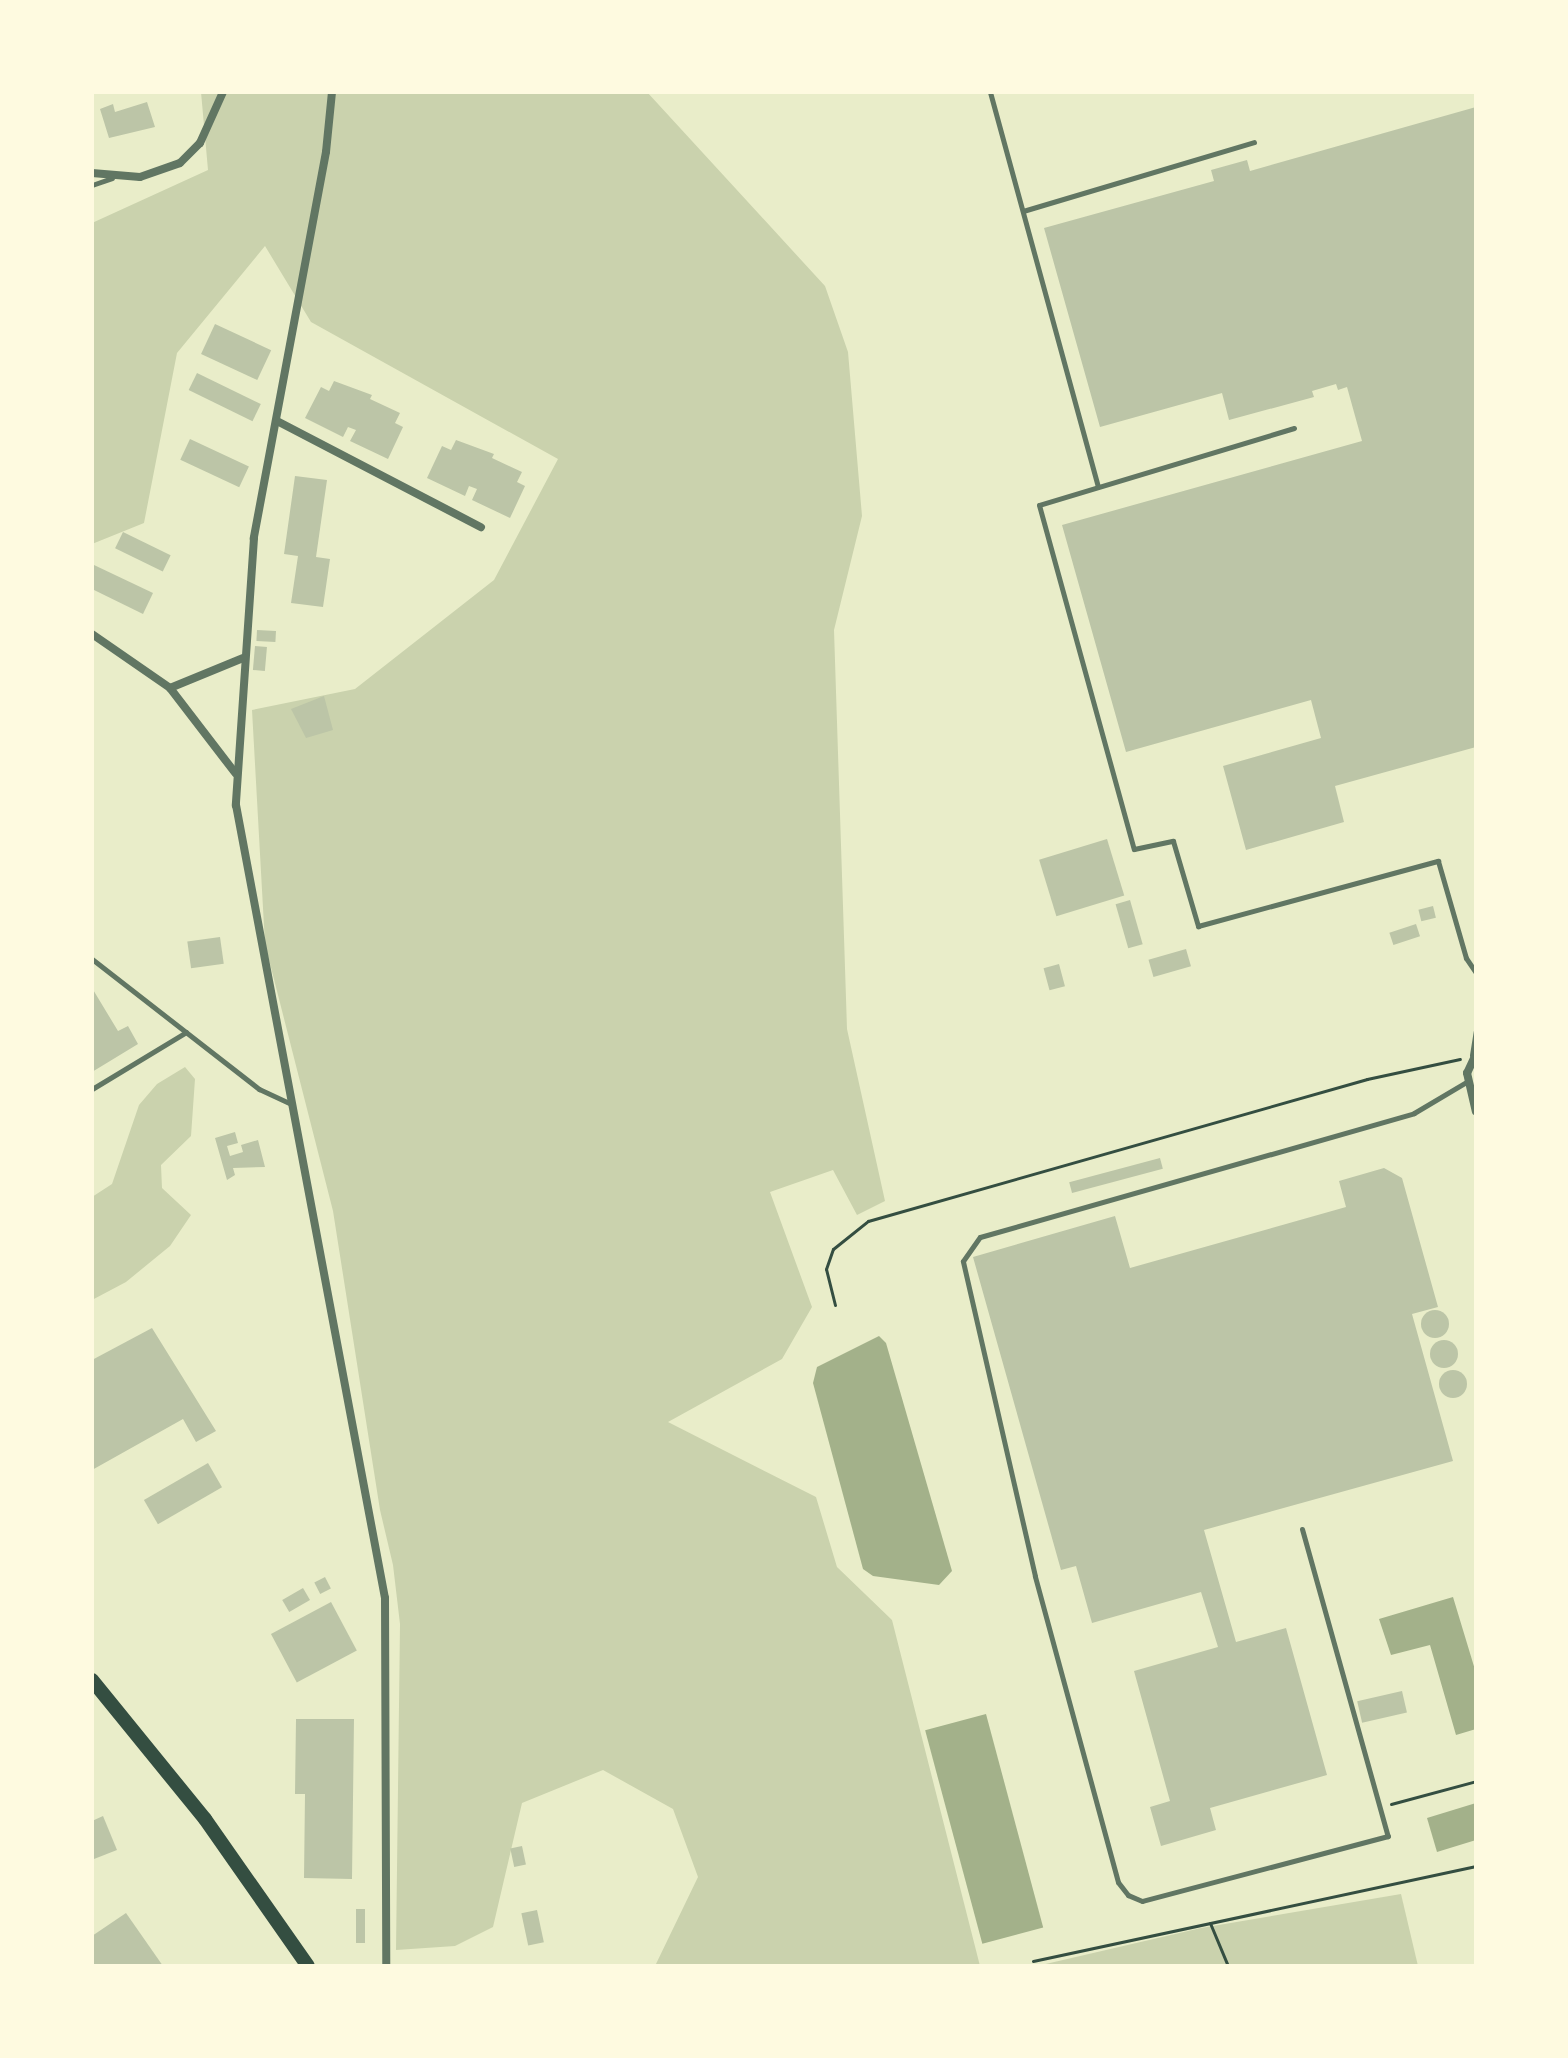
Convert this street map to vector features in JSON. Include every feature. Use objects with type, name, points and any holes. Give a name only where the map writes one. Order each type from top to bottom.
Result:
[{"type":"main road","points":[[92,1680],[205,1819],[308,1966]]},
{"type":"street","points":[[92,173],[112,178],[151,175],[188,157],[206,134],[223,92]]},
{"type":"street","points":[[332,92],[326,152],[254,538],[243,658],[236,774],[237,816],[295,1106],[385,1598],[386,1966]]},
{"type":"street","points":[[277,421],[481,527]]},
{"type":"street","points":[[92,634],[112,644],[170,688],[236,774]]},
{"type":"street","points":[[170,688],[243,658]]},
{"type":"street","points":[[1474,1055],[1468,1081],[1476,1111]]},
{"type":"lane","points":[[990,92],[1098,487]]},
{"type":"lane","points":[[1023,211],[1254,142]]},
{"type":"lane","points":[[92,185],[112,178]]},
{"type":"lane","points":[[1294,428],[1039,505],[1134,849],[1173,841],[1198,926],[1438,861],[1466,958],[1476,973]]},
{"type":"lane","points":[[92,959],[259,1089],[295,1106]]},
{"type":"lane","points":[[1474,1055],[1476,1031]]},
{"type":"lane","points":[[92,1089],[186,1032]]},
{"type":"lane","points":[[1302,1529],[1388,1836],[1142,1901],[1118,1882],[1035,1576],[963,1261],[980,1237],[1414,1113],[1468,1081]]},
{"type":"path","points":[[835,1305],[826,1269],[833,1249],[868,1221],[1367,1079],[1474,1055]]},
{"type":"path","points":[[1380,1807],[1476,1781]]},
{"type":"path","points":[[1033,1961],[1476,1866]]},
{"type":"path","points":[[1210,1923],[1228,1966]]},
{"type":"shaded area","points":[[201,92],[647,92],[825,286],[848,352],[862,516],[834,630],[847,1029],[885,1201],[857,1215],[833,1170],[770,1192],[812,1307],[782,1359],[668,1422],[816,1497],[837,1567],[892,1620],[980,1966],[655,1966],[698,1877],[673,1809],[603,1770],[522,1803],[493,1927],[455,1946],[396,1950],[400,1624],[393,1565],[380,1510],[333,1211],[265,944],[252,710],[355,689],[494,580],[558,459],[311,322],[265,246],[177,353],[144,523],[92,544],[92,223],[208,170]]},
{"type":"shaded area","points":[[185,1067],[195,1079],[191,1136],[161,1165],[162,1188],[191,1215],[170,1246],[126,1282],[92,1300],[92,1197],[112,1184],[139,1105],[157,1084]]},
{"type":"shaded area","points":[[879,1336],[886,1343],[952,1571],[939,1585],[873,1576],[863,1569],[813,1383],[817,1367]]},
{"type":"shaded area","points":[[1453,1597],[1476,1673],[1476,1729],[1456,1735],[1430,1645],[1391,1655],[1379,1619]]},
{"type":"shaded area","points":[[986,1714],[1043,1927],[982,1944],[925,1730]]},
{"type":"shaded area","points":[[1476,1803],[1476,1840],[1437,1852],[1427,1818]]},
{"type":"shaded area","points":[[1401,1894],[1418,1966],[1037,1966],[1201,1928]]},
{"type":"building","points":[[147,102],[155,127],[109,138],[100,109],[113,104],[115,112]]},
{"type":"building","points":[[1476,107],[1476,747],[1335,786],[1344,822],[1246,850],[1223,766],[1321,738],[1311,700],[1126,752],[1062,525],[1362,441],[1347,387],[1338,390],[1336,384],[1312,391],[1314,397],[1229,420],[1222,393],[1100,427],[1044,228],[1214,181],[1211,170],[1247,160],[1250,171]]},
{"type":"building","points":[[215,324],[271,350],[257,380],[201,354]]},
{"type":"building","points":[[197,373],[261,404],[252,421],[189,390]]},
{"type":"building","points":[[334,381],[372,395],[370,399],[400,413],[395,423],[403,427],[388,459],[350,441],[356,430],[348,427],[343,437],[305,418],[321,387],[329,391]]},
{"type":"building","points":[[190,439],[249,466],[239,487],[180,460]]},
{"type":"building","points":[[456,440],[494,454],[492,458],[522,472],[517,482],[525,486],[510,518],[472,500],[477,489],[469,486],[465,496],[427,478],[442,446],[451,450]]},
{"type":"building","points":[[295,476],[327,480],[316,557],[330,559],[323,607],[291,603],[298,556],[284,554]]},
{"type":"building","points":[[123,532],[171,555],[163,571],[115,548]]},
{"type":"building","points":[[94,565],[153,593],[143,614],[92,589]]},
{"type":"building","points":[[257,630],[276,631],[275,642],[256,641]]},
{"type":"building","points":[[255,646],[267,647],[265,671],[253,670]]},
{"type":"building","points":[[324,696],[333,730],[306,738],[291,709]]},
{"type":"building","points":[[1107,839],[1124,895],[1056,916],[1039,860]]},
{"type":"building","points":[[1130,900],[1143,944],[1128,948],[1116,904]]},
{"type":"building","points":[[1433,906],[1436,918],[1421,921],[1418,910]]},
{"type":"building","points":[[1416,924],[1420,936],[1393,945],[1389,933]]},
{"type":"building","points":[[220,937],[224,964],[191,968],[187,942]]},
{"type":"building","points":[[1186,949],[1191,966],[1153,977],[1149,960]]},
{"type":"building","points":[[1059,964],[1065,986],[1049,990],[1044,968]]},
{"type":"building","points":[[92,988],[118,1031],[128,1026],[138,1044],[92,1072]]},
{"type":"building","points":[[235,1132],[238,1143],[227,1146],[230,1156],[243,1152],[241,1145],[258,1140],[265,1167],[233,1168],[235,1175],[227,1180],[215,1138]]},
{"type":"building","points":[[1160,1158],[1163,1169],[1072,1193],[1069,1182]]},
{"type":"building","points":[[1384,1168],[1402,1178],[1438,1307],[1412,1314],[1453,1461],[1204,1530],[1236,1642],[1286,1628],[1327,1775],[1210,1808],[1216,1830],[1161,1846],[1150,1807],[1170,1801],[1134,1671],[1218,1647],[1201,1592],[1092,1623],[1076,1566],[1061,1570],[973,1257],[1115,1216],[1130,1268],[1346,1207],[1339,1181]]},
{"type":"building","points":[[1435,1310],[1445,1314],[1449,1324],[1445,1334],[1435,1338],[1425,1334],[1421,1324],[1425,1314]]},
{"type":"building","points":[[152,1328],[216,1431],[196,1442],[183,1419],[92,1470],[92,1360]]},
{"type":"building","points":[[1444,1340],[1454,1344],[1458,1354],[1454,1364],[1444,1368],[1434,1364],[1430,1354],[1434,1344]]},
{"type":"building","points":[[1453,1370],[1463,1374],[1467,1384],[1463,1394],[1453,1398],[1443,1394],[1439,1384],[1443,1374]]},
{"type":"building","points":[[208,1463],[222,1487],[158,1524],[144,1500]]},
{"type":"building","points":[[325,1577],[331,1589],[320,1594],[314,1582]]},
{"type":"building","points":[[303,1588],[310,1600],[289,1612],[282,1600]]},
{"type":"building","points":[[331,1602],[357,1651],[297,1682],[271,1634]]},
{"type":"building","points":[[1402,1691],[1407,1712],[1362,1723],[1357,1701]]},
{"type":"building","points":[[296,1719],[354,1719],[352,1879],[304,1878],[305,1794],[295,1794]]},
{"type":"building","points":[[103,1816],[117,1850],[94,1859],[92,1821]]},
{"type":"building","points":[[522,1846],[526,1865],[514,1867],[510,1848]]},
{"type":"building","points":[[356,1909],[365,1909],[365,1943],[356,1943]]},
{"type":"building","points":[[537,1910],[544,1942],[528,1946],[521,1913]]},
{"type":"building","points":[[126,1913],[163,1966],[92,1966],[92,1936]]}]
